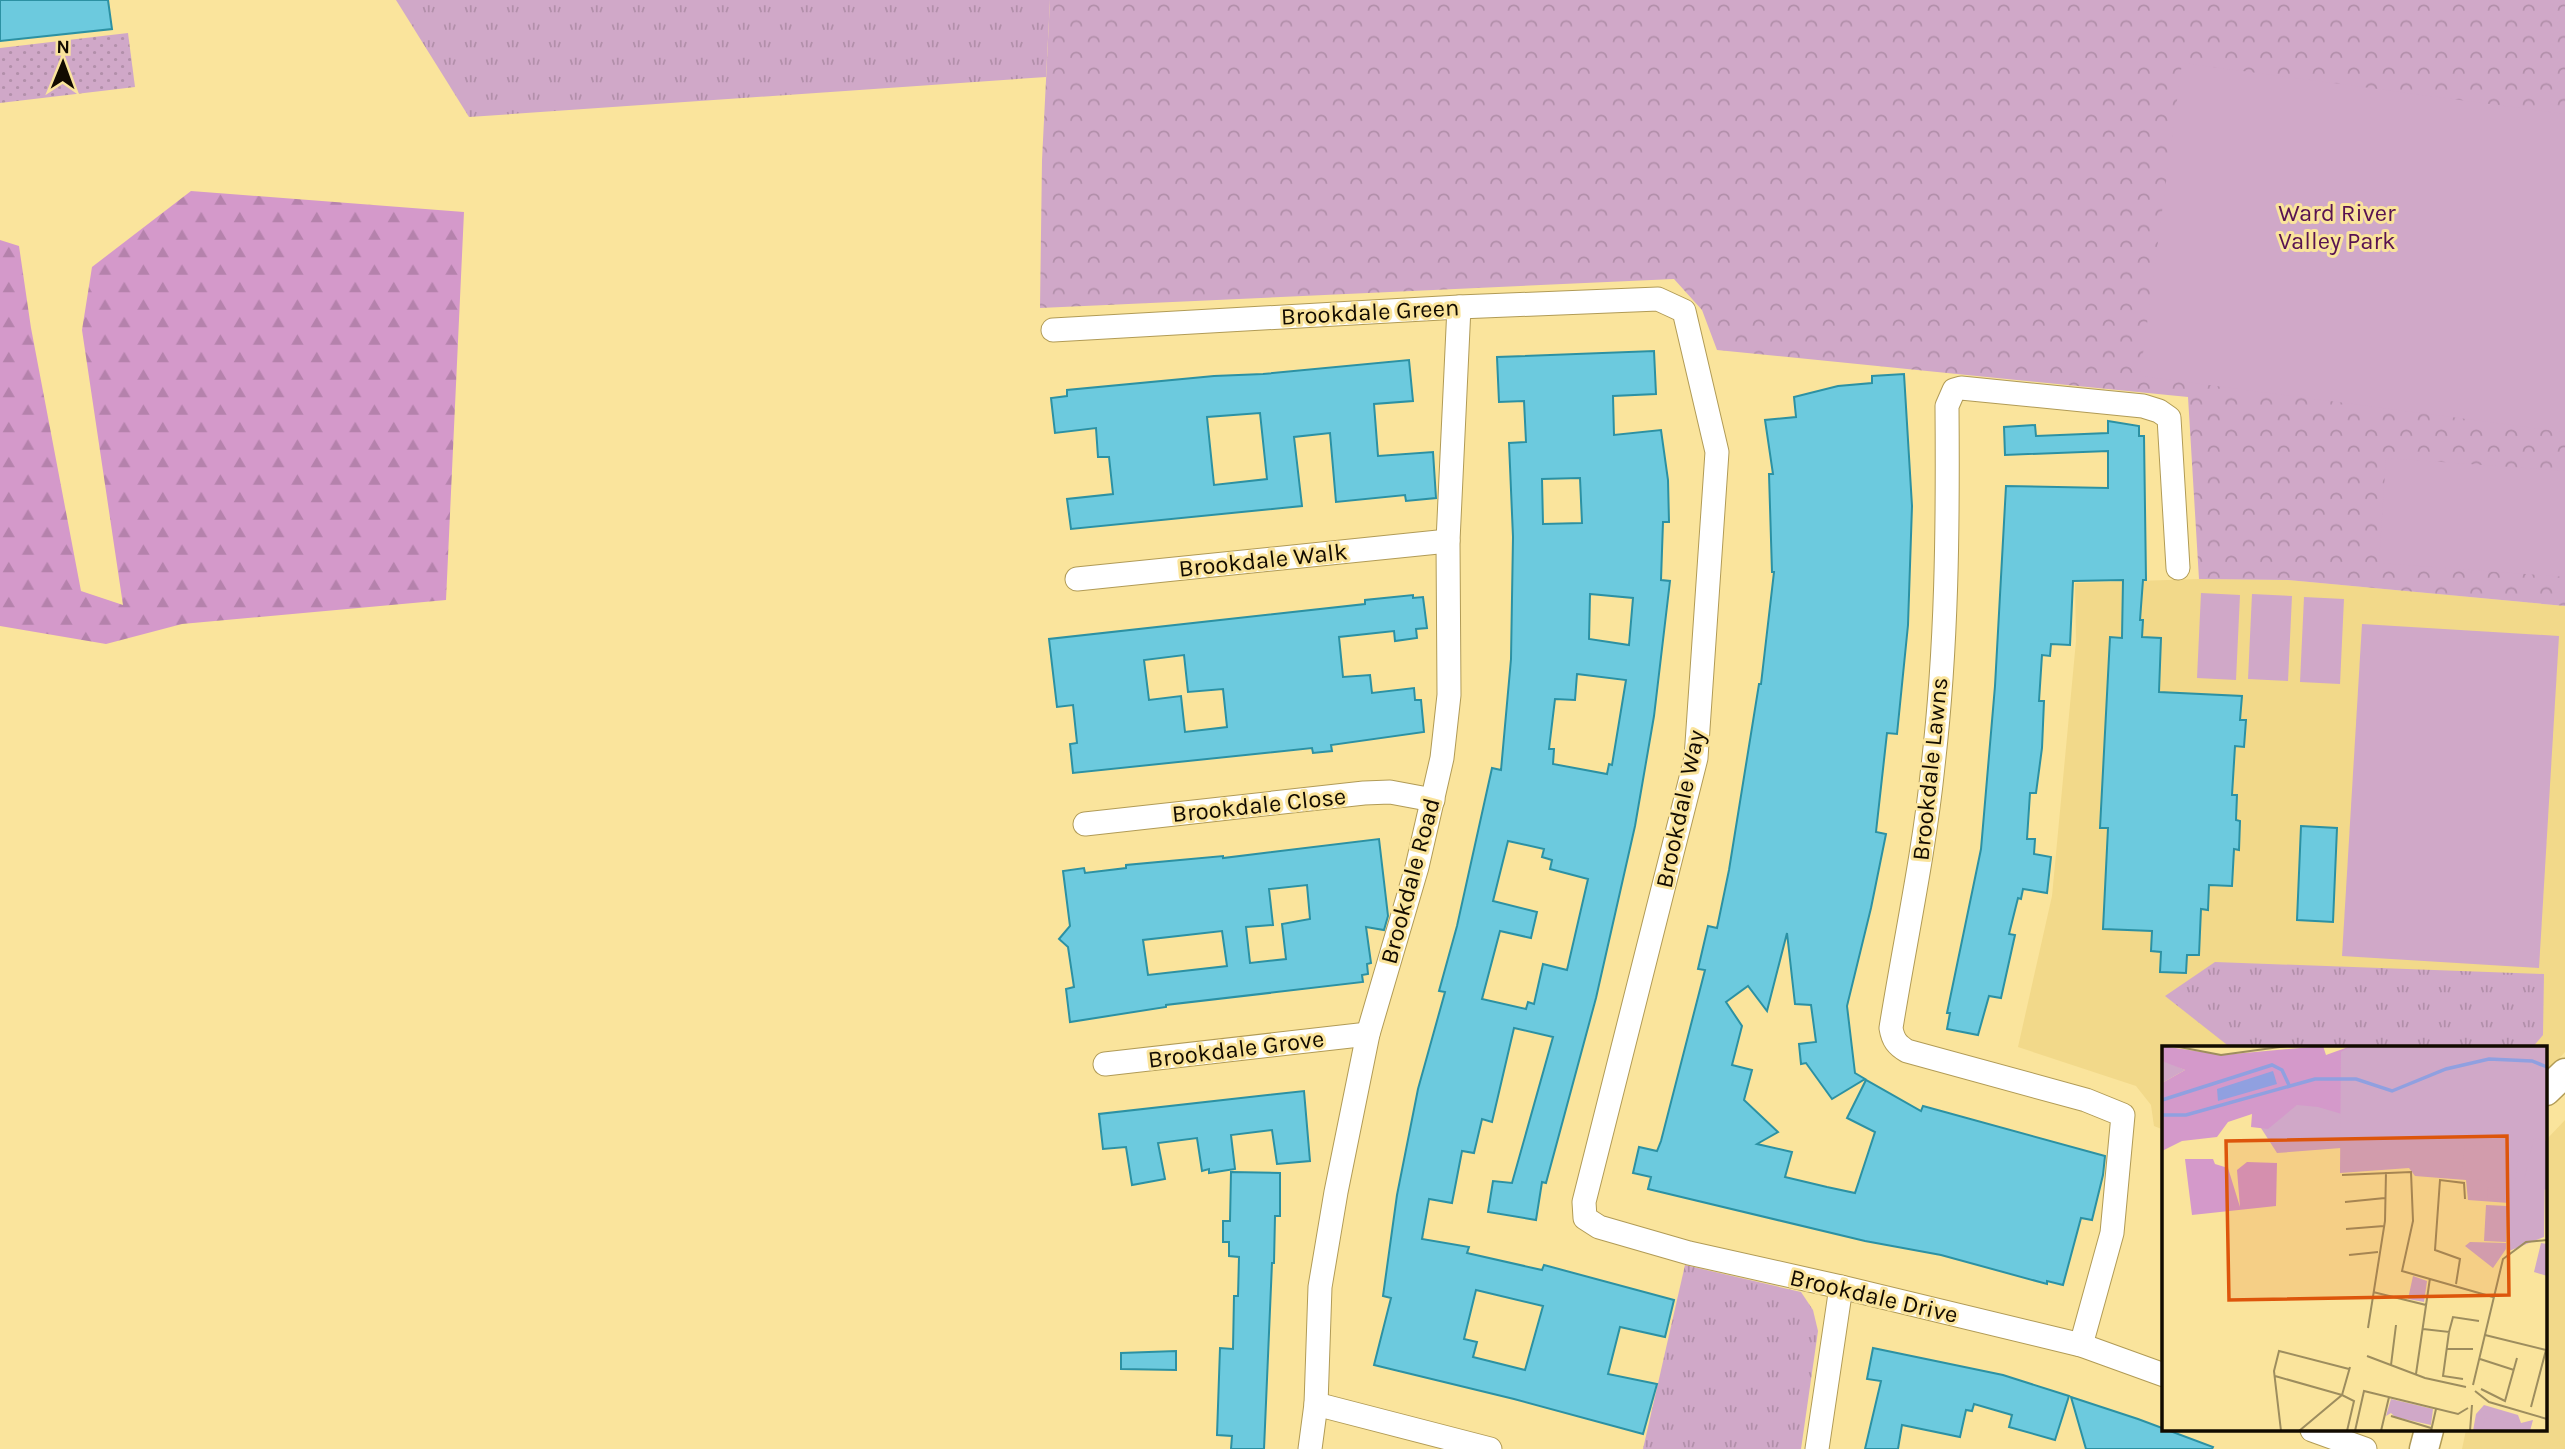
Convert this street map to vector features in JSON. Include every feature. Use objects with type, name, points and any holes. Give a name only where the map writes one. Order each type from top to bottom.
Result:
[{"type":"street","name":"Brookdale Green","points":[[1053,330],[1459,307],[1658,299],[1684,311]]},
{"type":"street","name":"Brookdale Road","points":[[1310,1449],[1316,1405],[1320,1287],[1336,1192],[1368,1034],[1417,867],[1442,758],[1450,695],[1448,541],[1459,307]]},
{"type":"street","name":"Brookdale Way","points":[[1585,1218],[1584,1202],[1696,758],[1717,452],[1684,311]]},
{"type":"street","name":"Brookdale Lawns","points":[[2081,1345],[2112,1233],[2123,1115],[2086,1100],[1907,1051],[1897,1045],[1892,1037],[1891,1028],[1934,765],[1947,553],[1947,406],[1954,390],[1961,388],[2143,406],[2159,411],[2169,418],[2178,568]]},
{"type":"street","name":"Brookdale Walk","points":[[1077,579],[1448,541]]},
{"type":"street","name":"Brookdale Close","points":[[1085,824],[1364,793],[1391,792],[1433,800]]},
{"type":"street","name":"Brookdale Grove","points":[[1105,1064],[1368,1034]]},
{"type":"street","points":[[2548,1089],[2565,1073]]},
{"type":"street","name":"Brookdale Drive","points":[[1585,1218],[1599,1227],[1689,1253],[2081,1345],[2162,1375]]},
{"type":"street","points":[[1817,1449],[1841,1287]]},
{"type":"street","points":[[1316,1405],[1490,1449]]},
{"type":"street","points":[[2318,1432],[2365,1449]]},
{"type":"street","points":[[2424,1449],[2428,1432]]},
{"type":"shaded area","points":[[2199,579],[2288,580],[2565,606],[2565,1052],[2548,1071],[2548,1046],[2162,1046],[2162,1129],[2154,1126],[2151,1105],[2136,1086],[2018,1047],[2052,896],[2076,641],[2075,583]]},
{"type":"shaded area","points":[[2565,1120],[2565,1449],[2462,1449],[2466,1432],[2548,1432],[2548,1138]]},
{"type":"green space","points":[[396,0],[1050,0],[1046,77],[469,117]]},
{"type":"green space","name":"Ward River Valley Park","points":[[1050,0],[2565,0],[2565,606],[2288,580],[2199,579],[2188,397],[1717,350],[1702,310],[1674,279],[1040,308],[1042,160]]},
{"type":"green space","points":[[128,33],[135,87],[0,103],[0,48]]},
{"type":"green space","points":[[2182,63],[2565,114],[2565,432],[2140,376]]},
{"type":"green space","points":[[191,191],[464,212],[446,600],[182,624],[106,644],[0,626],[0,240],[19,246],[31,328],[81,591],[123,605],[82,330],[92,267]]},
{"type":"green space","points":[[2386,458],[2565,471],[2565,577],[2379,563]]},
{"type":"green space","points":[[2201,593],[2240,595],[2236,680],[2197,678]]},
{"type":"green space","points":[[2252,594],[2292,596],[2288,681],[2248,679]]},
{"type":"green space","points":[[2304,597],[2344,599],[2340,684],[2300,682]]},
{"type":"green space","points":[[2362,624],[2559,636],[2539,968],[2342,956]]},
{"type":"green space","points":[[2215,962],[2544,974],[2543,1035],[2534,1046],[2228,1046],[2165,996]]},
{"type":"green space","points":[[1685,1265],[1801,1292],[1813,1310],[1818,1331],[1801,1449],[1643,1449]]},
{"type":"building","points":[[0,0],[108,0],[112,29],[0,41]]},
{"type":"building","points":[[1654,351],[1656,394],[1613,396],[1614,435],[1661,430],[1668,480],[1669,522],[1663,522],[1661,580],[1670,581],[1654,716],[1635,826],[1596,998],[1546,1183],[1542,1182],[1536,1220],[1488,1212],[1493,1181],[1512,1183],[1553,1037],[1514,1028],[1492,1122],[1482,1119],[1474,1153],[1462,1151],[1452,1203],[1429,1199],[1422,1239],[1469,1247],[1467,1253],[1542,1270],[1544,1265],[1674,1300],[1665,1337],[1620,1327],[1608,1374],[1657,1384],[1643,1434],[1374,1365],[1391,1298],[1383,1296],[1397,1195],[1418,1089],[1445,992],[1439,991],[1457,926],[1492,768],[1501,770],[1511,659],[1513,537],[1509,443],[1526,442],[1524,401],[1499,402],[1497,357]],"holes":[[[1580,478],[1582,523],[1543,524],[1542,479]],[[1590,594],[1633,598],[1629,645],[1589,639]],[[1577,674],[1626,680],[1612,765],[1609,764],[1607,774],[1553,764],[1554,749],[1549,749],[1555,699],[1575,700]],[[1508,841],[1544,849],[1542,857],[1552,860],[1550,869],[1588,879],[1567,970],[1543,964],[1534,1004],[1528,1002],[1526,1009],[1482,999],[1500,931],[1531,938],[1537,912],[1493,901]],[[1476,1290],[1543,1306],[1525,1370],[1473,1357],[1477,1342],[1464,1339]]]},
{"type":"building","points":[[1409,360],[1413,401],[1374,404],[1378,456],[1433,452],[1436,498],[1406,501],[1405,495],[1336,502],[1330,433],[1294,437],[1302,506],[1071,529],[1067,499],[1113,494],[1109,457],[1098,457],[1096,428],[1055,433],[1051,398],[1067,396],[1067,390]],"holes":[[[1260,413],[1267,479],[1214,485],[1207,417]]]},
{"type":"building","points":[[1904,374],[1912,506],[1908,625],[1897,734],[1887,733],[1876,832],[1886,834],[1847,1006],[1855,1073],[1865,1079],[1832,1099],[1806,1063],[1801,1064],[1799,1044],[1816,1042],[1811,1005],[1795,1004],[1787,933],[1767,1011],[1748,986],[1726,1002],[1742,1026],[1732,1065],[1752,1070],[1744,1100],[1778,1132],[1757,1144],[1792,1152],[1785,1177],[1855,1193],[1875,1132],[1847,1118],[1866,1080],[1921,1111],[1923,1106],[2105,1156],[2092,1220],[2081,1218],[2063,1285],[2047,1281],[2047,1284],[1941,1255],[1865,1241],[1648,1189],[1651,1177],[1633,1173],[1639,1147],[1657,1151],[1661,1141],[1705,970],[1698,969],[1708,926],[1717,928],[1729,870],[1761,684],[1774,572],[1769,474],[1773,474],[1765,420],[1796,417],[1794,397],[1838,386],[1872,383],[1872,376]]},
{"type":"building","points":[[2108,421],[2139,426],[2139,436],[2144,436],[2146,580],[2143,580],[2140,620],[2143,620],[2142,637],[2161,638],[2159,692],[2242,696],[2240,720],[2246,720],[2244,747],[2235,746],[2232,795],[2237,795],[2236,820],[2240,821],[2239,850],[2234,849],[2232,886],[2209,885],[2208,910],[2201,909],[2199,955],[2187,955],[2186,973],[2160,972],[2161,952],[2151,951],[2152,931],[2103,929],[2108,828],[2100,828],[2110,637],[2122,638],[2123,580],[2073,581],[2070,645],[2051,644],[2050,656],[2042,655],[2039,701],[2044,701],[2042,748],[2036,793],[2030,793],[2027,839],[2035,839],[2034,854],[2051,857],[2047,893],[2023,889],[2021,899],[2018,898],[2009,934],[2015,935],[2001,998],[1989,996],[1978,1035],[1947,1029],[1950,1013],[1947,1013],[1981,849],[1995,686],[2006,486],[2108,488],[2108,451],[2005,455],[2004,427],[2035,425],[2036,436],[2108,433]]},
{"type":"building","points":[[1413,595],[1413,598],[1423,597],[1427,628],[1416,629],[1417,638],[1395,641],[1394,631],[1339,637],[1343,677],[1370,675],[1372,693],[1414,688],[1415,700],[1421,700],[1424,732],[1331,745],[1332,751],[1313,753],[1312,748],[1073,773],[1070,744],[1077,743],[1073,705],[1057,707],[1049,639],[1365,604],[1365,600]],"holes":[[[1184,655],[1188,692],[1223,689],[1227,727],[1185,732],[1181,696],[1149,700],[1144,660]]]},
{"type":"building","points":[[2301,826],[2337,828],[2333,922],[2297,920]]},
{"type":"building","points":[[1379,839],[1388,916],[1384,930],[1366,927],[1371,963],[1367,964],[1368,974],[1362,975],[1363,982],[1166,1005],[1070,1022],[1066,989],[1074,987],[1068,947],[1059,939],[1070,926],[1063,871],[1084,868],[1085,873],[1126,868],[1126,865],[1223,858]],"holes":[[[1307,885],[1310,919],[1282,924],[1286,959],[1250,963],[1246,927],[1273,925],[1269,889]],[[1222,931],[1227,966],[1148,975],[1143,940]]]},
{"type":"building","points":[[1304,1091],[1310,1161],[1277,1164],[1272,1130],[1231,1135],[1235,1169],[1209,1173],[1209,1169],[1202,1171],[1197,1138],[1158,1143],[1165,1179],[1132,1185],[1126,1147],[1103,1149],[1099,1114]]},
{"type":"building","points":[[1231,1172],[1280,1173],[1280,1216],[1275,1216],[1272,1263],[1264,1449],[1231,1449],[1232,1436],[1217,1435],[1220,1348],[1233,1349],[1234,1296],[1238,1296],[1239,1257],[1229,1256],[1229,1242],[1223,1242],[1223,1221],[1230,1221]]},
{"type":"building","points":[[1873,1348],[2003,1375],[2069,1396],[2055,1440],[2009,1427],[2012,1415],[1974,1404],[1972,1411],[1966,1410],[1960,1437],[1902,1425],[1898,1449],[1865,1449],[1881,1381],[1867,1379]]},
{"type":"building","points":[[1176,1351],[1176,1370],[1121,1369],[1121,1353]]},
{"type":"building","points":[[2071,1397],[2162,1428],[2162,1432],[2173,1432],[2213,1447],[2212,1449],[2086,1449]]}]
